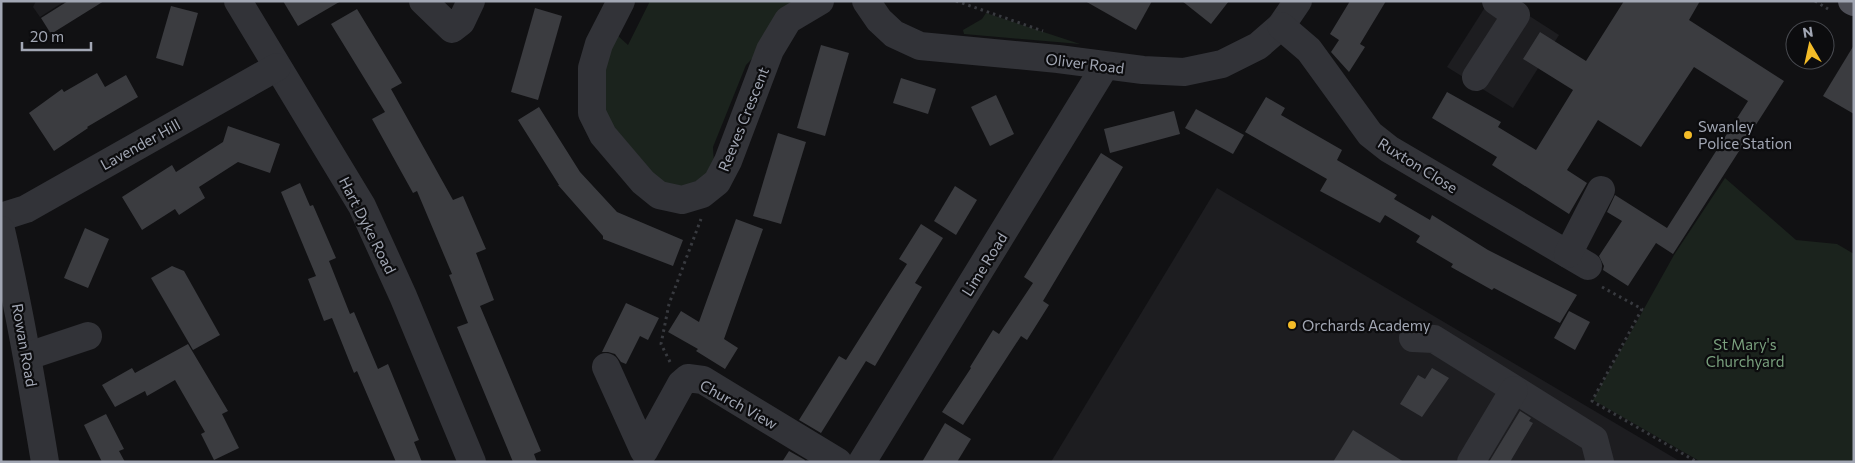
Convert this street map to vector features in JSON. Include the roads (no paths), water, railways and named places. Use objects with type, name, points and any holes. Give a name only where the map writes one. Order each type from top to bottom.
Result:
[{"type":"street","name":"Hart Dyke Road","points":[[238,1],[362,206],[403,296],[472,462]]},
{"type":"street","points":[[423,1],[452,29],[461,22],[471,1]]},
{"type":"street","name":"Reeves Crescent","points":[[621,1],[599,44],[592,68],[592,113],[603,135],[643,182],[658,195],[682,200],[702,194],[716,182],[728,161],[770,50],[788,20],[820,1]]},
{"type":"street","name":"Oliver Road","points":[[866,1],[879,20],[894,34],[920,46],[1143,70],[1184,72],[1222,64],[1258,46],[1281,26],[1298,1]]},
{"type":"street","points":[[1476,77],[1516,15],[1496,1]]},
{"type":"street","name":"Ruxton Close","points":[[1281,26],[1309,50],[1370,134],[1389,150],[1578,260],[1602,190]]},
{"type":"street","name":"Lime Road","points":[[862,462],[1105,66]]},
{"type":"street","name":"Lavender Hill","points":[[1,217],[26,209],[277,67]]},
{"type":"street","name":"Rowan Road","points":[[1,230],[28,356],[45,462]]},
{"type":"street","points":[[28,356],[88,336]]},
{"type":"street","points":[[1413,338],[1434,339],[1594,439],[1600,462]]},
{"type":"street","name":"Church View","points":[[606,367],[644,451],[680,384],[688,378],[703,380],[838,462]]},
{"type":"street","points":[[1470,462],[1514,390]]},
{"type":"place","name":"Swanley Police Station","points":[[1688,135]]},
{"type":"place","name":"Orchards Academy","points":[[1292,325]]},
{"type":"park label","name":"St Mary's Churchyard","points":[[1745,352]]}]
